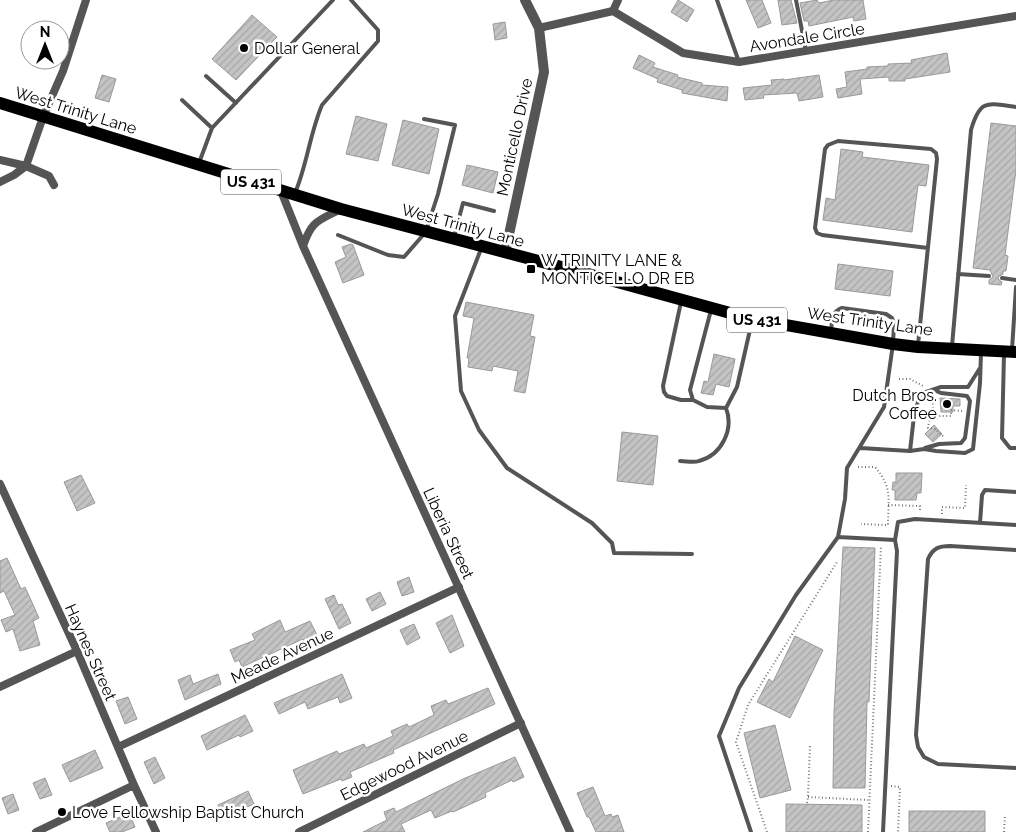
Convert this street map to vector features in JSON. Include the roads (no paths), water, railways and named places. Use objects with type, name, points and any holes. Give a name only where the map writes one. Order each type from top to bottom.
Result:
[{"type":"main road","name":"West Trinity Lane","points":[[0,103],[341,209],[752,319],[893,344],[1011,352]]},
{"type":"street","points":[[0,182],[26,166],[43,117],[63,70],[86,0]]},
{"type":"street","name":"Monticello Drive","points":[[505,252],[544,72],[539,28],[525,0]]},
{"type":"street","points":[[539,28],[613,10],[618,0]]},
{"type":"street","name":"Avondale Circle","points":[[613,10],[683,53],[739,62],[1016,16]]},
{"type":"street","points":[[0,160],[26,166],[49,176],[54,185]]},
{"type":"street","name":"Liberia Street","points":[[281,191],[303,246],[570,832]]},
{"type":"street","points":[[303,246],[308,230],[315,222],[341,209]]},
{"type":"street","name":"Haynes Street","points":[[0,484],[156,832]]},
{"type":"street","name":"Meade Avenue","points":[[118,747],[459,587]]},
{"type":"street","points":[[0,687],[76,651]]},
{"type":"street","name":"Edgewood Avenue","points":[[299,832],[521,723]]},
{"type":"street","points":[[36,832],[134,785]]},
{"type":"lane","points":[[198,165],[212,128],[333,0]]},
{"type":"lane","points":[[294,195],[300,182],[317,116],[322,105],[378,41],[378,30],[351,0]]},
{"type":"lane","points":[[717,0],[739,62]]},
{"type":"lane","points":[[796,0],[806,51]]},
{"type":"lane","points":[[206,76],[236,103]]},
{"type":"lane","points":[[182,100],[212,128]]},
{"type":"lane","points":[[952,349],[971,130],[976,115],[982,108],[990,104],[1016,107]]},
{"type":"lane","points":[[338,235],[388,255],[404,257],[426,232],[438,194],[455,125],[424,119]]},
{"type":"lane","points":[[918,347],[937,159],[936,153],[931,149],[838,141],[828,145],[825,149],[816,228],[818,233],[928,248]]},
{"type":"lane","points":[[453,239],[463,203],[494,211]]},
{"type":"lane","points":[[481,246],[455,316],[461,391],[479,430],[507,468],[592,523],[612,543],[614,553],[692,554]]},
{"type":"lane","points":[[958,274],[990,276]]},
{"type":"lane","points":[[1002,278],[1016,280]]},
{"type":"lane","points":[[1016,287],[1002,438],[1010,448],[1016,448]]},
{"type":"lane","points":[[682,299],[663,386],[664,392],[667,396],[681,400],[693,400],[708,407],[726,408]]},
{"type":"lane","points":[[693,400],[690,390],[711,307]]},
{"type":"lane","points":[[751,832],[719,736],[739,688],[796,595],[838,537],[845,498],[847,468],[884,407],[894,324],[892,318],[886,314],[842,308],[836,310],[834,314],[830,334]]},
{"type":"lane","points":[[680,461],[699,462],[716,452],[725,439],[729,425],[726,408],[736,387],[752,319]]},
{"type":"lane","points":[[924,449],[965,452],[973,449],[982,350]]},
{"type":"lane","points":[[910,451],[914,416],[920,394],[942,387],[968,387],[981,367]]},
{"type":"lane","points":[[860,448],[910,451],[939,444],[961,443],[965,438],[970,401],[967,396],[941,393],[934,390]]},
{"type":"lane","points":[[980,523],[982,495],[985,490],[1016,492]]},
{"type":"lane","points":[[883,832],[897,551],[895,540],[898,522],[915,519],[1016,525]]},
{"type":"lane","points":[[838,537],[895,540]]},
{"type":"lane","points":[[1016,550],[940,546],[932,551],[928,558],[916,735],[918,747],[924,756],[938,764],[1016,768]]},
{"type":"place","name":"Dollar General","points":[[244,48]]},
{"type":"place","name":"W TRINITY LANE & MONTICELLO DR EB","points":[[531,269]]},
{"type":"place","name":"Dutch Bros. Coffee","points":[[947,404]]},
{"type":"place","name":"Love Fellowship Baptist Church","points":[[62,812]]}]
